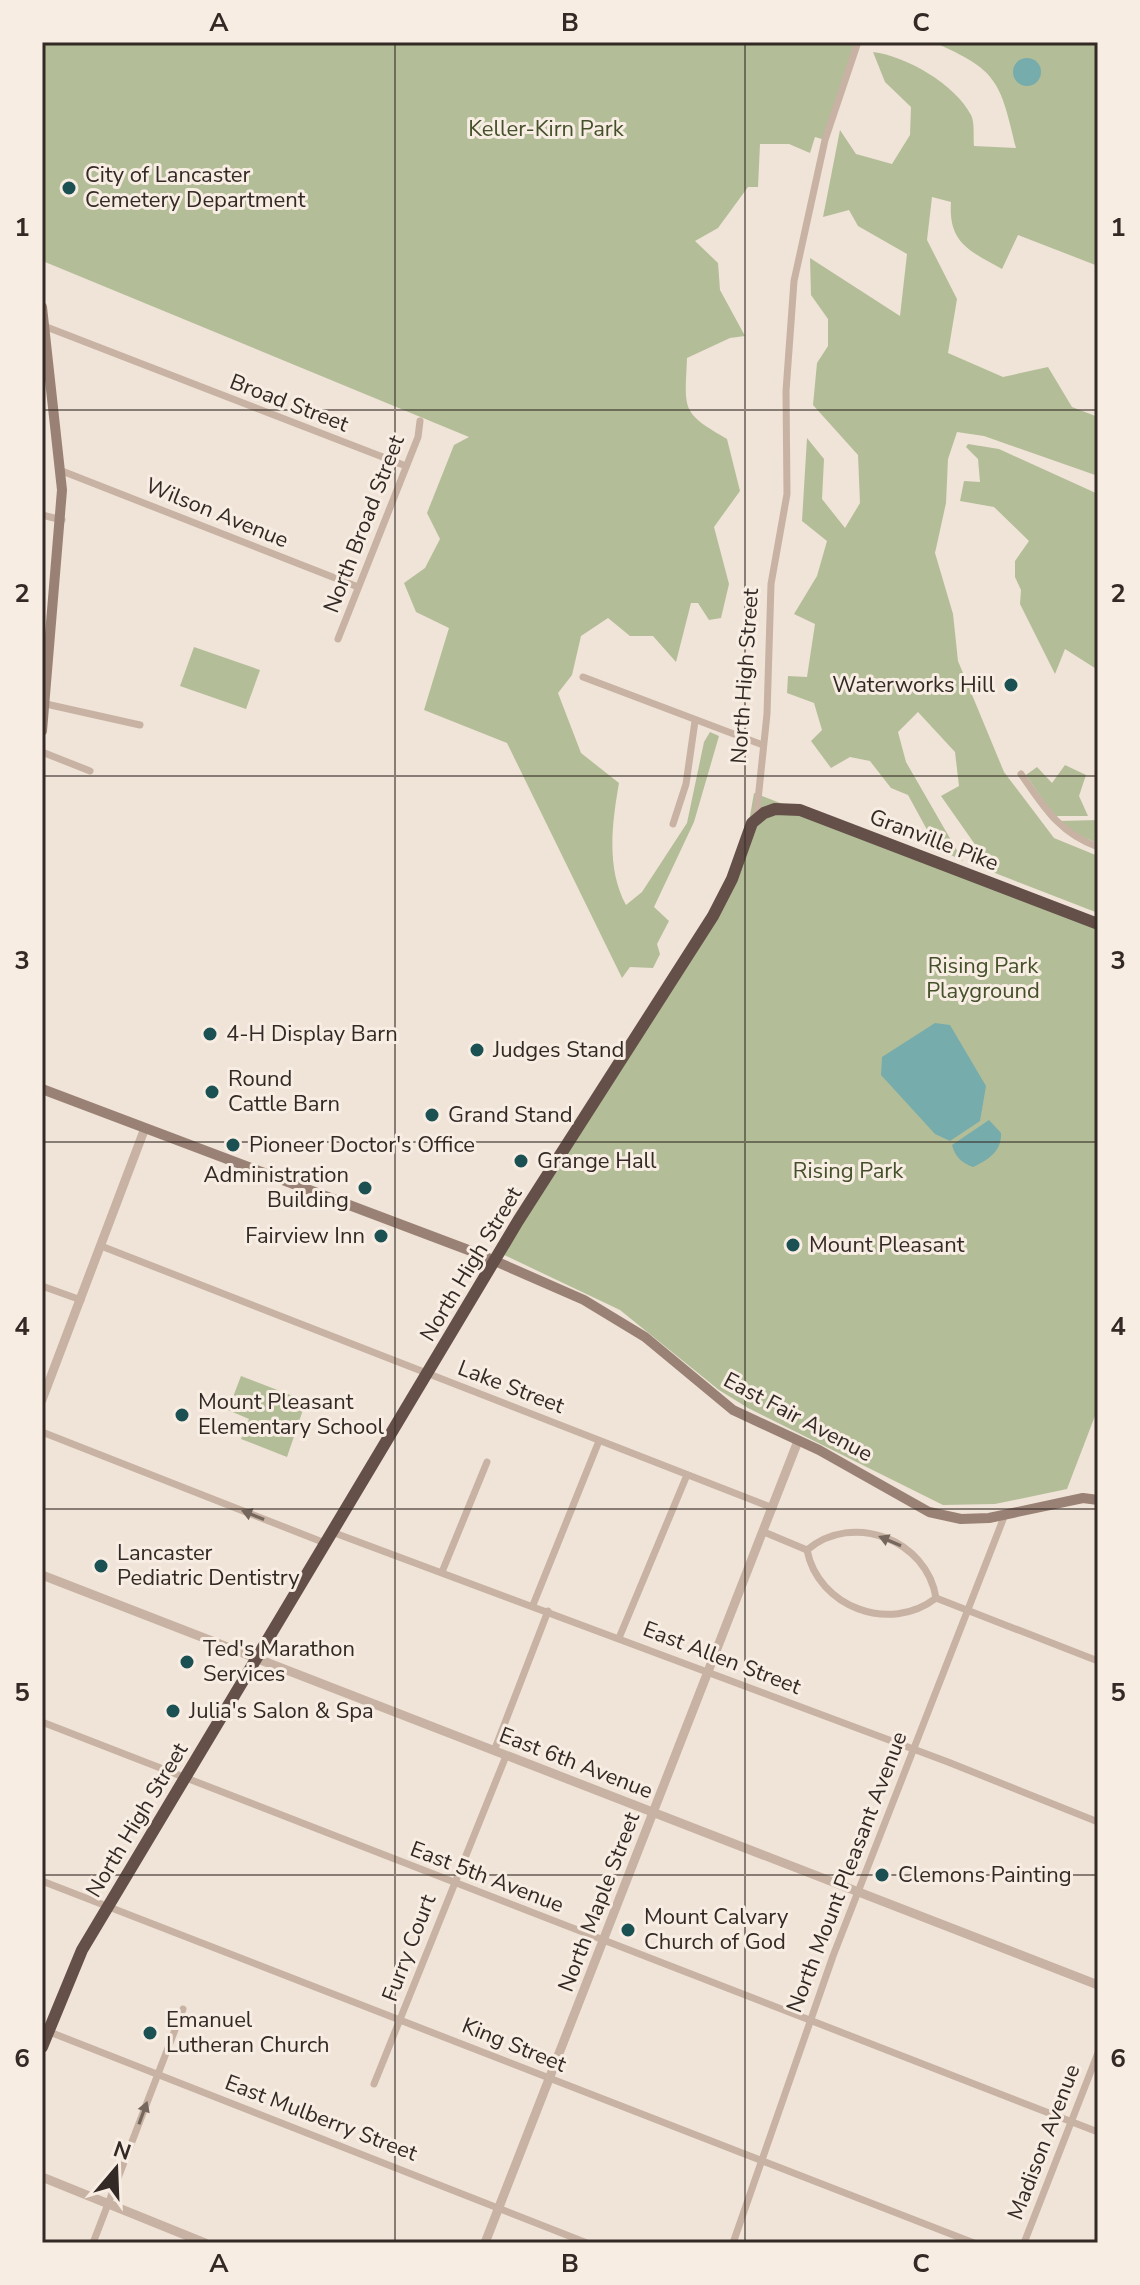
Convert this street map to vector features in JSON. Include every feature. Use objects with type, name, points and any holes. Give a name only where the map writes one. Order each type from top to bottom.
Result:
[{"type":"highway","name":"Granville Pike","points":[[756,819],[775,809],[800,810],[1098,924]]},
{"type":"highway","name":"North High Street","points":[[42,2047],[45,2030],[73,1967],[495,1261],[713,916],[756,819]]},
{"type":"main road","points":[[42,307],[62,471],[62,520],[47,643],[46,704],[42,731]]},
{"type":"main road","name":"East Fair Avenue","points":[[42,1089],[495,1261],[615,1316],[733,1410],[798,1441],[929,1512],[961,1519],[1004,1517],[1078,1499],[1098,1500]]},
{"type":"street","name":"North High Street","points":[[756,819],[771,584],[787,494],[786,391],[794,281],[825,140],[858,42]]},
{"type":"street","name":"Broad Street","points":[[44,326],[406,466]]},
{"type":"street","name":"North Broad Street","points":[[338,639],[418,437],[420,421]]},
{"type":"street","name":"Wilson Avenue","points":[[62,471],[358,587]]},
{"type":"street","points":[[42,515],[62,520]]},
{"type":"street","points":[[583,677],[763,745]]},
{"type":"street","points":[[46,704],[140,725]]},
{"type":"street","points":[[673,824],[686,784],[695,721]]},
{"type":"street","points":[[42,752],[90,771]]},
{"type":"street","points":[[1021,774],[1058,826],[1077,840],[1098,847]]},
{"type":"street","points":[[42,1400],[145,1128]]},
{"type":"street","name":"Lake Street","points":[[101,1246],[773,1508]]},
{"type":"street","points":[[42,1286],[81,1300]]},
{"type":"street","points":[[42,1432],[325,1543]]},
{"type":"street","points":[[533,1605],[599,1441]]},
{"type":"street","name":"North Maple Street","points":[[485,2243],[798,1441]]},
{"type":"street","points":[[442,1572],[487,1462]]},
{"type":"street","points":[[619,1638],[687,1475]]},
{"type":"street","name":"North Mount Pleasant Avenue","points":[[733,2243],[809,2021],[1004,1517]]},
{"type":"street","points":[[807,1550],[821,1539],[848,1531],[863,1531],[896,1542],[922,1563],[936,1598],[1098,1661]]},
{"type":"street","name":"East Allen Street","points":[[332,1532],[914,1749],[1098,1822]]},
{"type":"street","points":[[764,1532],[807,1550],[823,1586],[841,1600],[862,1609],[883,1615],[903,1615],[936,1598]]},
{"type":"street","name":"East 6th Avenue","points":[[42,1575],[1098,1985]]},
{"type":"street","points":[[494,1751],[548,1611]]},
{"type":"street","name":"East 5th Avenue","points":[[42,1722],[1098,2132]]},
{"type":"street","name":"Furry Court","points":[[374,2084],[506,1756]]},
{"type":"street","name":"King Street","points":[[42,1881],[974,2243]]},
{"type":"street","points":[[93,2243],[183,2009]]},
{"type":"street","name":"East Mulberry Street","points":[[45,2030],[587,2243]]},
{"type":"street","name":"Madison Avenue","points":[[1024,2243],[1098,2053]]},
{"type":"street","points":[[42,2177],[205,2243]]},
{"type":"green space","name":"Keller-Kirn Park","points":[[42,42],[858,42],[825,140],[815,137],[810,153],[789,144],[760,144],[758,187],[748,187],[718,228],[695,241],[718,263],[720,290],[745,336],[730,338],[687,358],[686,399],[689,408],[701,422],[727,439],[740,491],[714,527],[729,584],[721,618],[709,620],[698,603],[691,603],[676,662],[653,636],[630,636],[608,618],[581,636],[572,675],[558,693],[581,753],[619,783],[612,845],[615,876],[626,905],[642,892],[687,823],[704,742],[710,732],[719,736],[694,822],[654,907],[669,921],[657,944],[660,954],[653,968],[630,967],[622,978],[507,743],[424,710],[449,628],[416,612],[404,583],[425,568],[440,539],[427,513],[454,445],[469,437],[45,262]]},
{"type":"green space","points":[[933,42],[1098,42],[1098,266],[1018,235],[1002,269],[963,244],[953,227],[951,202],[932,197],[927,240],[957,299],[948,353],[1003,377],[1048,367],[1072,407],[1098,417],[1098,476],[984,436],[957,432],[948,459],[946,503],[935,553],[953,614],[958,661],[1004,772],[1054,838],[1098,856],[1098,913],[995,873],[941,796],[959,786],[955,752],[918,712],[898,732],[906,762],[963,861],[937,848],[908,795],[891,788],[870,761],[850,757],[831,768],[811,741],[822,730],[814,703],[787,693],[788,676],[807,677],[815,624],[794,614],[817,576],[827,541],[802,521],[807,438],[824,459],[822,499],[845,528],[860,503],[858,455],[813,405],[817,363],[828,346],[828,319],[811,295],[810,258],[900,316],[907,254],[858,226],[849,210],[823,217],[840,130],[856,154],[892,164],[910,135],[911,107],[885,82],[873,52],[900,59],[928,73],[954,93],[971,115],[974,146],[1016,148],[1000,92],[993,80],[971,61]]},
{"type":"green space","points":[[968,444],[999,449],[1098,494],[1098,670],[1065,649],[1055,674],[1020,604],[1021,590],[1015,577],[1015,561],[1029,541],[994,507],[960,501],[964,481],[980,482],[978,459],[966,447]]},
{"type":"green space","points":[[194,647],[260,670],[246,709],[180,686]]},
{"type":"green space","points":[[1065,765],[1086,775],[1079,796],[1088,816],[1054,816],[1026,775],[1037,767],[1052,783]]},
{"type":"green space","name":"Rising Park","points":[[754,793],[1098,925],[1098,1408],[1067,1489],[995,1504],[943,1505],[748,1408],[719,1390],[620,1310],[500,1253],[713,916],[746,839]]},
{"type":"green space","points":[[1098,820],[1098,843],[1069,832],[1059,821]]},
{"type":"green space","points":[[241,1376],[306,1401],[287,1457],[241,1439],[249,1419],[228,1410]]},
{"type":"water","points":[[1027,58],[1037,62],[1041,72],[1037,82],[1027,86],[1017,82],[1013,72],[1017,62]]},
{"type":"water","points":[[935,1023],[950,1025],[986,1086],[980,1121],[950,1141],[935,1134],[881,1075],[882,1057]]},
{"type":"water","points":[[989,1120],[1001,1133],[997,1150],[973,1167],[966,1164],[952,1145]]},
{"type":"place","name":"City of Lancaster Cemetery Department","points":[[69,188]]},
{"type":"place","name":"Waterworks Hill","points":[[1011,685]]},
{"type":"place","name":"4-H Display Barn","points":[[210,1034]]},
{"type":"place","name":"Judges Stand","points":[[477,1050]]},
{"type":"place","name":"Round Cattle Barn","points":[[212,1092]]},
{"type":"place","name":"Grand Stand","points":[[432,1115]]},
{"type":"place","name":"Pioneer Doctor's Office","points":[[233,1145]]},
{"type":"place","name":"Grange Hall","points":[[521,1161]]},
{"type":"place","name":"Administration Building","points":[[365,1188]]},
{"type":"place","name":"Fairview Inn","points":[[381,1236]]},
{"type":"place","name":"Mount Pleasant","points":[[793,1245]]},
{"type":"place","name":"Mount Pleasant Elementary School","points":[[182,1415]]},
{"type":"place","name":"Lancaster Pediatric Dentistry","points":[[101,1566]]},
{"type":"place","name":"Ted's Marathon Services","points":[[187,1662]]},
{"type":"place","name":"Julia's Salon & Spa","points":[[173,1711]]},
{"type":"place","name":"Clemons Painting","points":[[882,1875]]},
{"type":"place","name":"Mount Calvary Church of God","points":[[628,1930]]},
{"type":"place","name":"Emanuel Lutheran Church","points":[[150,2033]]},
{"type":"park label","name":"Rising Park Playground","points":[[983,978]]}]
